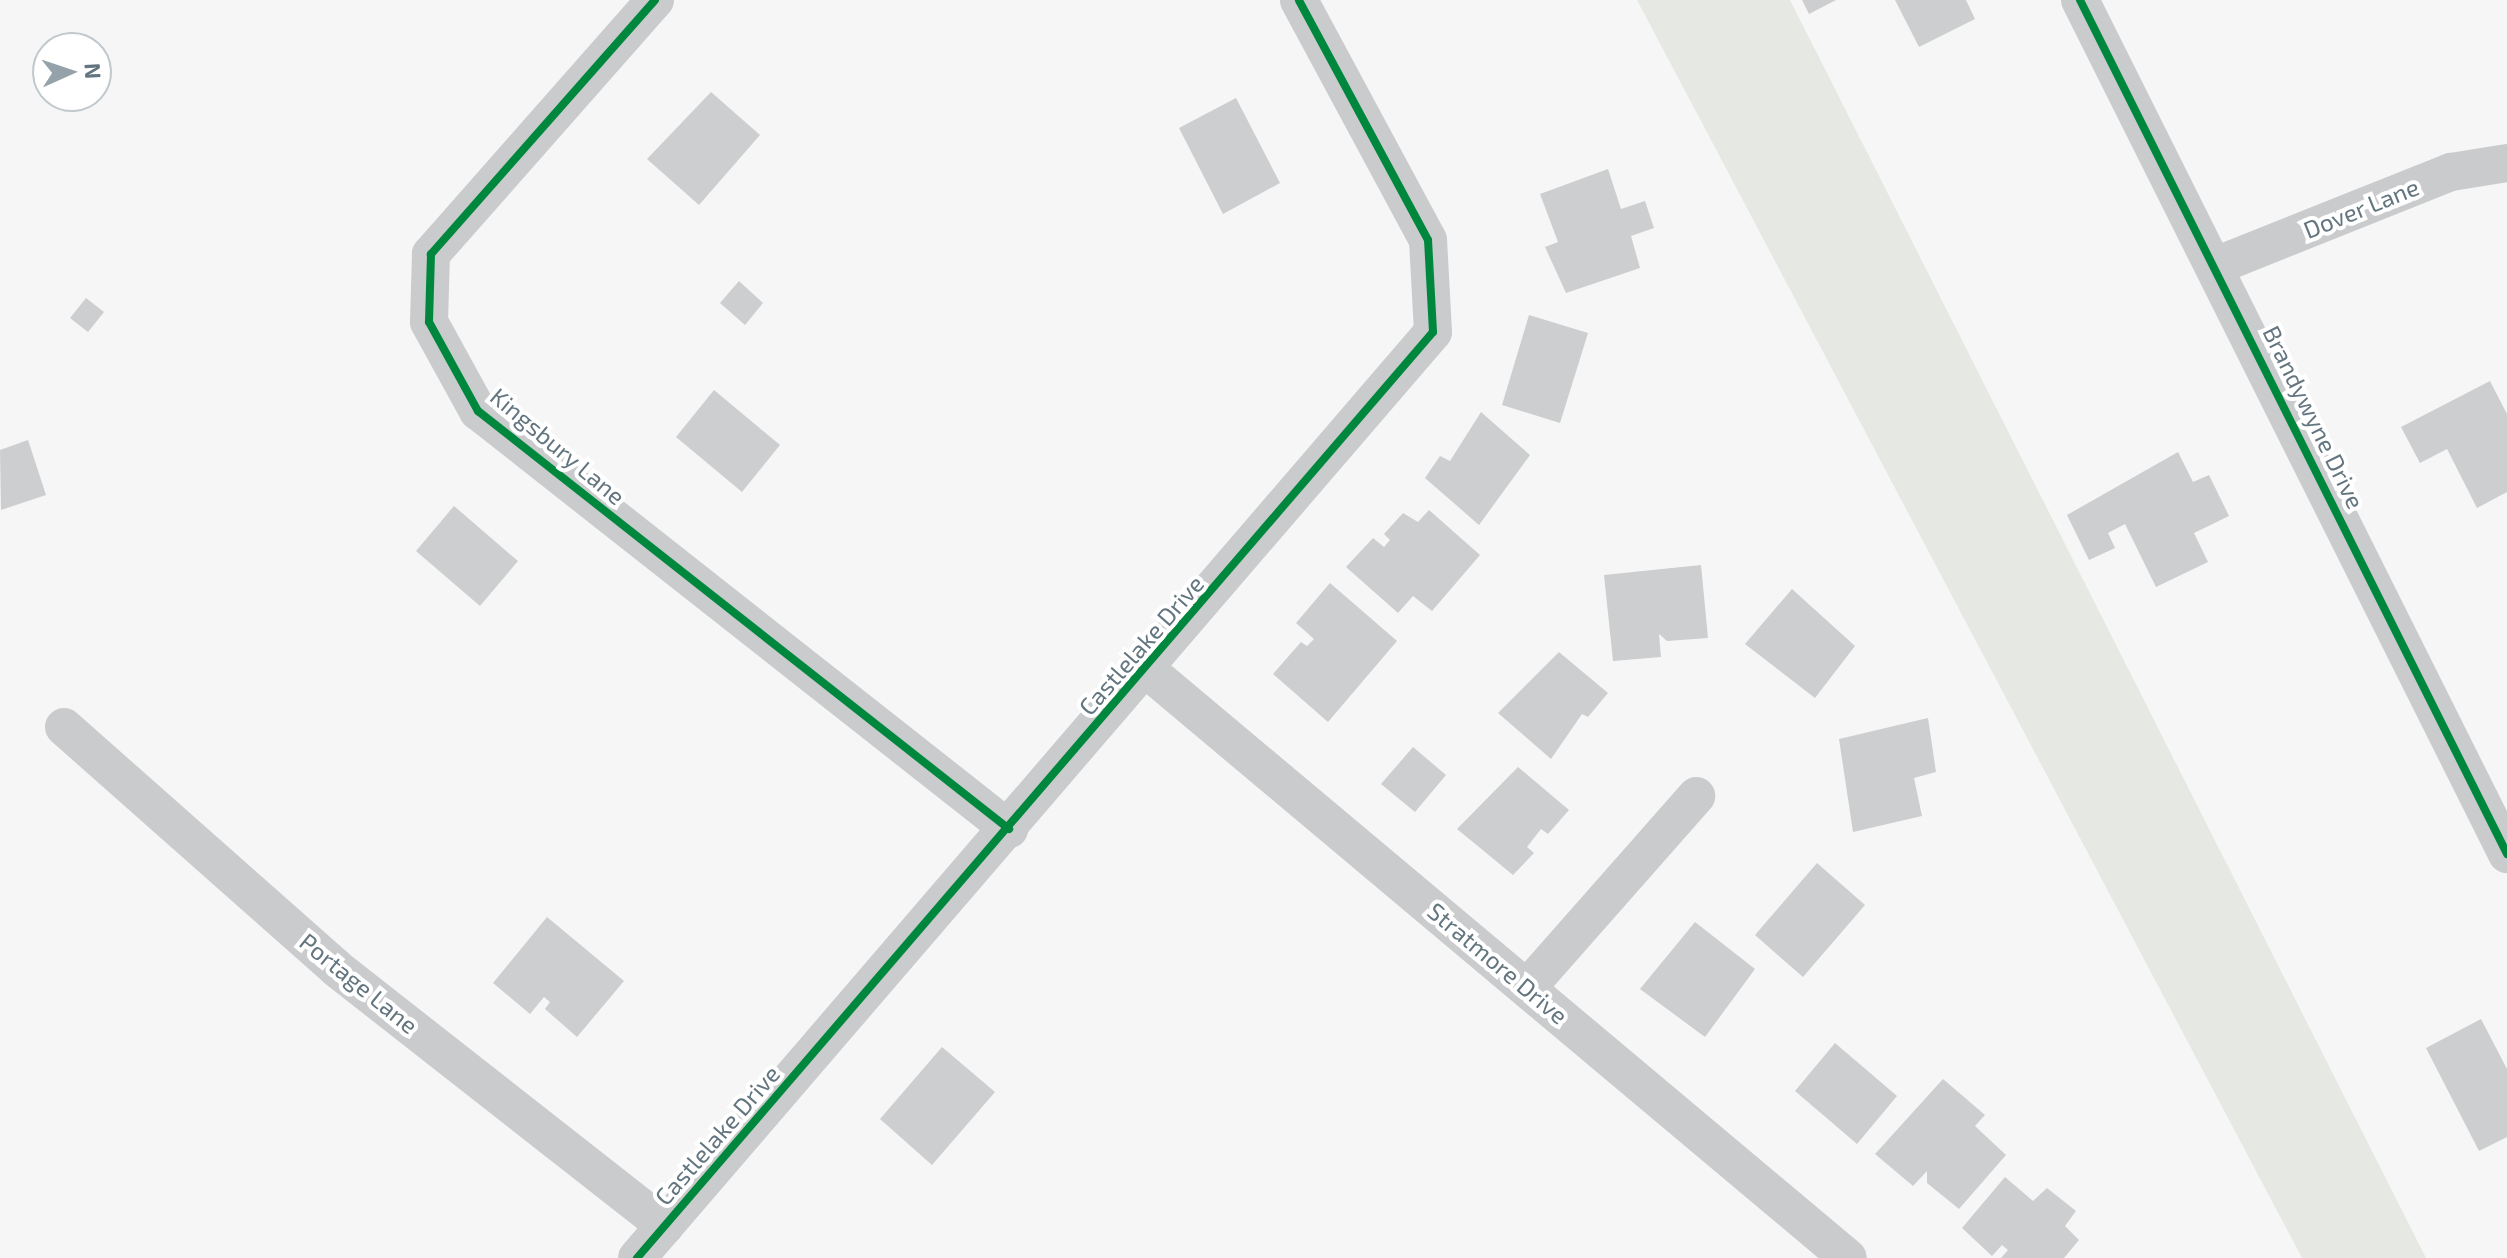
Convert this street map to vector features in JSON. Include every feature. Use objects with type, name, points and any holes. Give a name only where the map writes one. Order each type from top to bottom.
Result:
[{"type":"street","name":"Kingsbury Lane","points":[[655,0],[431,254],[429,322],[478,411],[1009,829]]},
{"type":"street","name":"Castlelake Drive","points":[[637,1258],[1009,829],[1433,332],[1428,240],[1299,0]]},
{"type":"street","name":"Brandywyne Drive","points":[[2080,0],[2218,265],[2507,854]]},
{"type":"street","name":"Dover Lane","points":[[2218,265],[2451,172],[2507,163]]},
{"type":"street","name":"Stratmore Drive","points":[[1146,669],[1848,1258]]},
{"type":"street","name":"Portage Lane","points":[[64,727],[336,968],[665,1226]]},
{"type":"street","points":[[1527,988],[1696,796]]},
{"type":"shaded area","points":[[1637,0],[1790,0],[2426,1258],[2302,1258]]},
{"type":"building","points":[[1802,0],[1836,0],[1809,14]]},
{"type":"building","points":[[1895,0],[1966,0],[1975,19],[1919,47]]},
{"type":"building","points":[[711,92],[760,135],[699,205],[647,159]]},
{"type":"building","points":[[1236,98],[1280,183],[1223,214],[1179,128]]},
{"type":"building","points":[[1608,169],[1621,209],[1645,201],[1654,228],[1631,236],[1640,268],[1566,293],[1545,247],[1558,242],[1540,194]]},
{"type":"building","points":[[739,281],[763,303],[745,325],[720,303]]},
{"type":"building","points":[[86,298],[104,312],[88,332],[70,318]]},
{"type":"building","points":[[1529,315],[1588,333],[1560,423],[1502,405]]},
{"type":"building","points":[[2490,381],[2507,414],[2507,492],[2477,508],[2447,449],[2420,463],[2401,427]]},
{"type":"building","points":[[714,390],[780,445],[742,492],[676,437]]},
{"type":"building","points":[[1481,412],[1530,455],[1479,525],[1425,478],[1440,456],[1450,461]]},
{"type":"building","points":[[28,440],[46,495],[1,510],[0,450]]},
{"type":"building","points":[[2178,452],[2193,482],[2209,475],[2229,516],[2194,533],[2208,562],[2156,587],[2125,524],[2108,533],[2115,548],[2089,560],[2067,515]]},
{"type":"building","points":[[454,506],[518,561],[480,606],[416,551]]},
{"type":"building","points":[[1429,510],[1480,555],[1432,611],[1413,596],[1398,613],[1346,567],[1373,538],[1384,547],[1390,540],[1384,534],[1403,513],[1418,522]]},
{"type":"building","points":[[1701,565],[1708,638],[1667,641],[1659,634],[1661,657],[1613,661],[1604,575]]},
{"type":"building","points":[[1330,583],[1397,641],[1328,722],[1273,674],[1301,642],[1307,646],[1314,639],[1296,623]]},
{"type":"building","points":[[1792,589],[1855,646],[1815,698],[1745,644]]},
{"type":"building","points":[[1559,652],[1608,693],[1588,717],[1582,714],[1551,759],[1498,713]]},
{"type":"building","points":[[1928,718],[1936,772],[1914,778],[1922,816],[1853,832],[1839,739]]},
{"type":"building","points":[[1413,747],[1446,775],[1415,812],[1381,784]]},
{"type":"building","points":[[1518,767],[1569,810],[1548,834],[1541,829],[1527,847],[1534,853],[1513,875],[1457,829]]},
{"type":"building","points":[[1817,863],[1865,905],[1803,977],[1755,935]]},
{"type":"building","points":[[547,917],[624,981],[577,1037],[545,1009],[550,1002],[544,997],[530,1014],[493,983]]},
{"type":"building","points":[[1695,922],[1755,969],[1705,1037],[1640,989]]},
{"type":"building","points":[[2481,1019],[2507,1069],[2507,1137],[2479,1151],[2426,1048]]},
{"type":"building","points":[[1835,1043],[1897,1096],[1857,1144],[1795,1091]]},
{"type":"building","points":[[942,1047],[995,1092],[932,1165],[880,1119]]},
{"type":"building","points":[[1943,1079],[1985,1115],[1975,1126],[2006,1155],[1959,1209],[1927,1183],[1927,1171],[1913,1186],[1875,1154]]},
{"type":"building","points":[[2005,1177],[2033,1201],[2047,1188],[2076,1211],[2065,1226],[2079,1240],[2064,1258],[2001,1258],[2008,1250],[2002,1245],[1992,1256],[1962,1228]]},
{"type":"cycle path","points":[[655,0],[431,254],[429,322],[478,411],[1009,829]]},
{"type":"cycle path","points":[[637,1258],[1433,332],[1428,240],[1299,0]]},
{"type":"cycle path","points":[[2080,0],[2507,854]]}]
